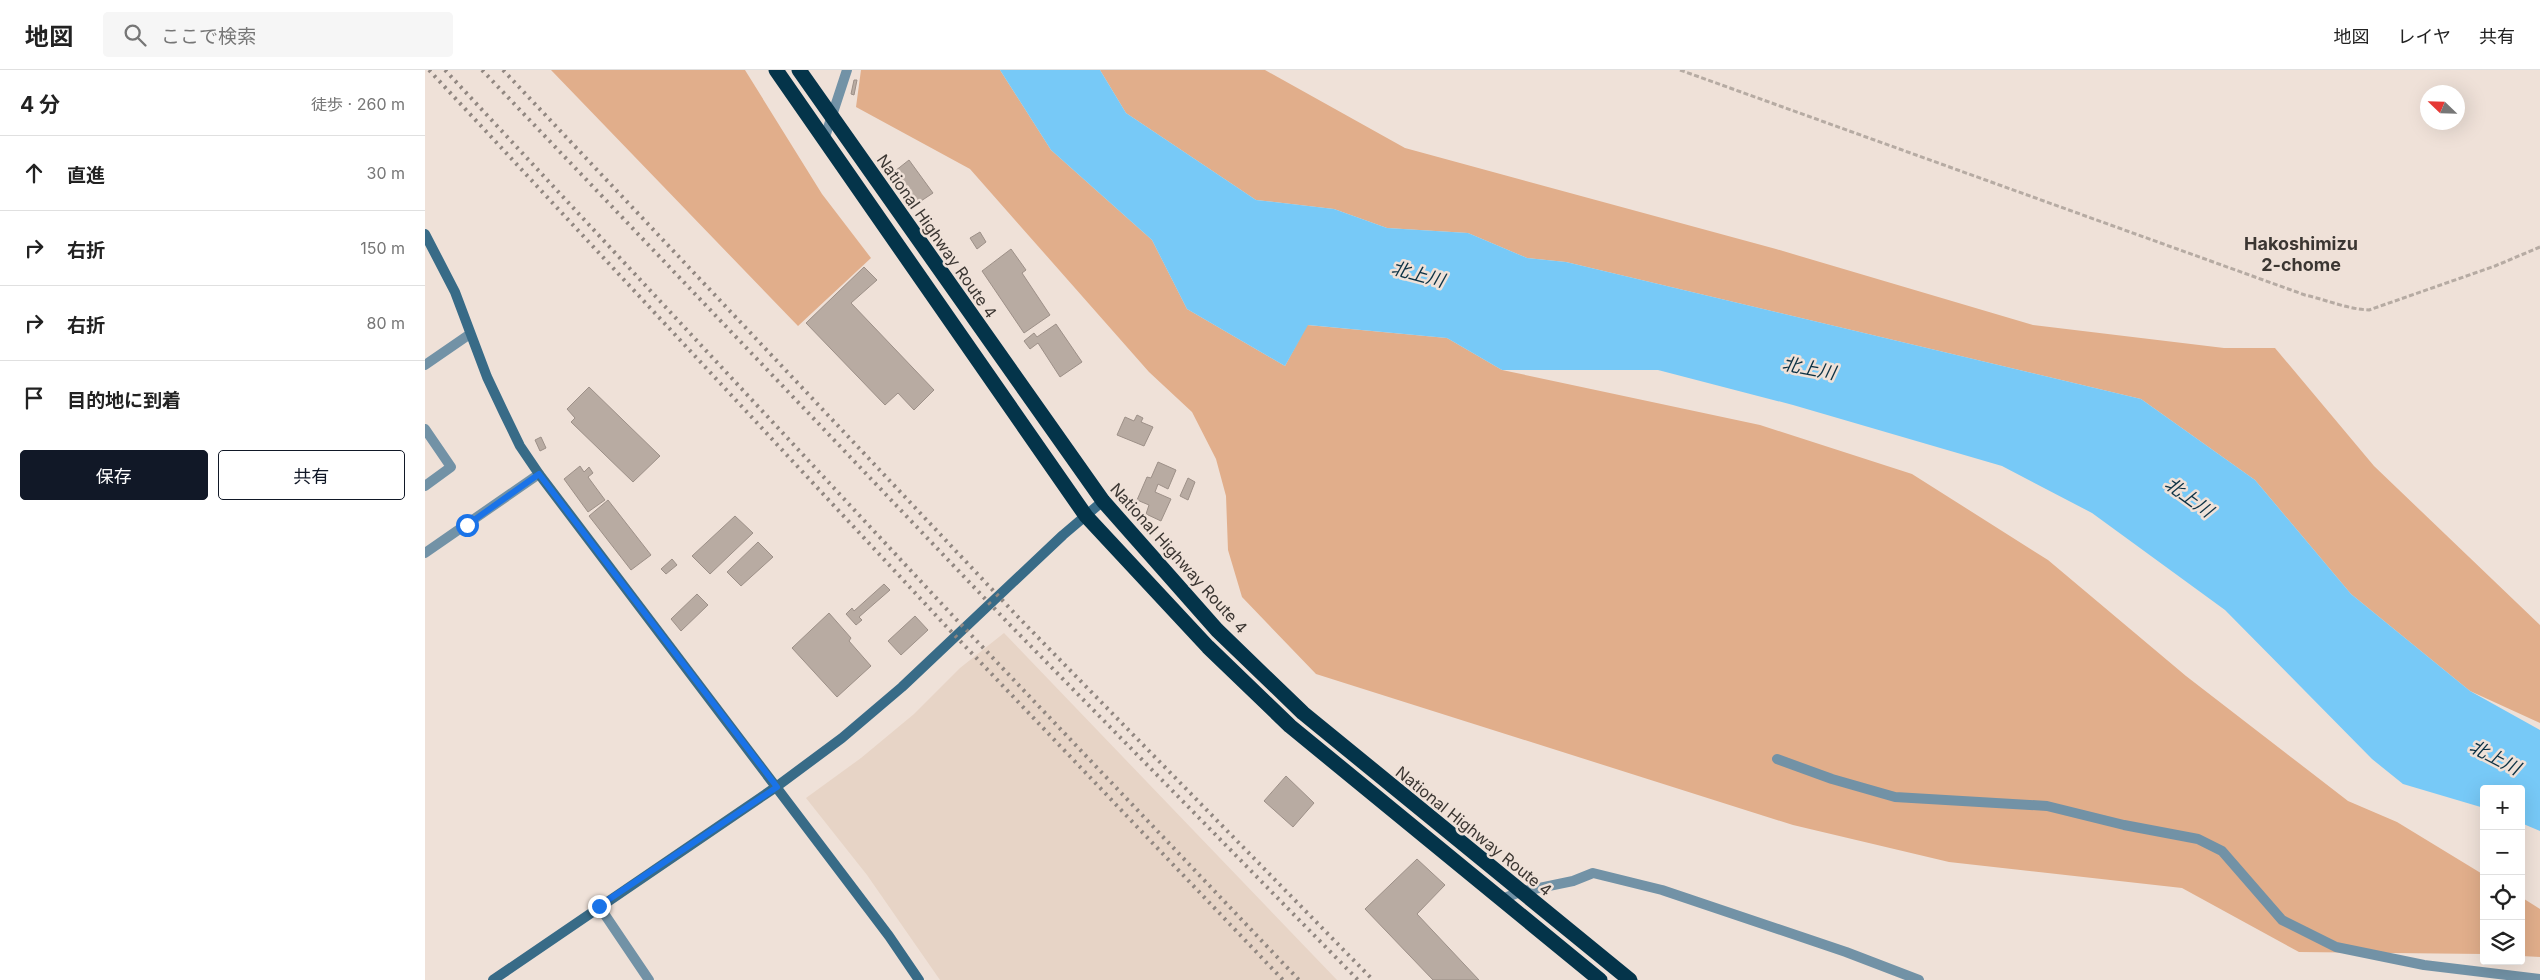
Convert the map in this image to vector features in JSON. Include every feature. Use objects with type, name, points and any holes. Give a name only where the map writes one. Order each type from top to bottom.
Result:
[{"type":"highway","points":[[776,70],[1086,516],[1207,647],[1290,726],[1600,980]]},
{"type":"highway","name":"National Highway Route 4","points":[[799,70],[1103,501],[1217,630],[1303,712],[1520,892],[1630,980]]},
{"type":"street","points":[[824,140],[847,70]]},
{"type":"street","points":[[425,234],[455,292],[470,334],[503,413],[520,446],[539,474],[889,936],[919,980]]},
{"type":"street","points":[[425,364],[470,334]]},
{"type":"street","points":[[425,429],[451,468],[425,486]]},
{"type":"street","points":[[425,552],[539,474]]},
{"type":"street","points":[[493,980],[599,906],[777,787],[843,738],[895,693],[1103,501]]},
{"type":"street","points":[[1777,759],[1832,779],[1895,797],[2047,806],[2124,825],[2198,839],[2222,851],[2282,920],[2336,947],[2424,965],[2540,979]]},
{"type":"street","points":[[1502,899],[1520,892],[1573,881],[1593,873],[1662,890],[1845,952],[1919,980]]},
{"type":"street","points":[[599,906],[649,980]]},
{"type":"path","points":[[1680,70],[2305,295],[2332,302],[2349,309],[2369,310],[2495,266],[2540,247]]},
{"type":"shaded area","points":[[551,70],[745,70],[822,194],[871,258],[798,326]]},
{"type":"shaded area","points":[[861,70],[1000,70],[1051,150],[1152,240],[1187,309],[1285,366],[1307,325],[1447,338],[1502,370],[1760,425],[1912,474],[2048,560],[2186,676],[2348,801],[2397,822],[2480,873],[2480,954],[2299,952],[2182,888],[1949,862],[1793,825],[1316,674],[1242,597],[1228,550],[1226,496],[1216,459],[1192,412],[1149,372],[970,169],[856,107]]},
{"type":"shaded area","points":[[1100,70],[1265,70],[1405,148],[1776,249],[2033,325],[2224,348],[2275,348],[2374,466],[2540,625],[2540,723],[2470,691],[2351,594],[2255,480],[2141,399],[1566,262],[1527,258],[1468,233],[1387,228],[1334,209],[1256,200],[1126,113]]},
{"type":"shaded area","points":[[1004,633],[1337,980],[940,980],[867,875],[806,798],[861,758],[914,714],[960,668]]},
{"type":"shaded area","points":[[2525,900],[2540,909],[2540,957],[2525,956]]},
{"type":"water","name":"北上川","points":[[1000,70],[1100,70],[1126,113],[1256,200],[1334,209],[1387,228],[1468,233],[1527,258],[1566,262],[2141,399],[2255,480],[2351,594],[2470,691],[2540,730],[2540,831],[2525,825],[2525,785],[2480,785],[2480,807],[2403,784],[2372,759],[2225,610],[2092,513],[2002,466],[1793,405],[1658,370],[1502,370],[1447,338],[1308,325],[1285,366],[1187,309],[1152,240],[1051,150]]},
{"type":"building","points":[[854,80],[857,80],[854,95],[851,94]]},
{"type":"building","points":[[909,160],[933,193],[918,203],[895,171]]},
{"type":"building","points":[[980,232],[986,242],[977,249],[970,238]]},
{"type":"building","points":[[1011,249],[1026,270],[1022,273],[1050,315],[1024,333],[982,271]]},
{"type":"building","points":[[864,267],[877,280],[851,303],[934,390],[914,410],[898,393],[885,405],[806,323]]},
{"type":"building","points":[[1056,324],[1082,362],[1060,377],[1038,343],[1030,349],[1024,341],[1034,333],[1037,337]]},
{"type":"building","points":[[589,387],[660,456],[633,482],[571,422],[575,418],[567,409]]},
{"type":"building","points":[[1137,415],[1143,418],[1141,422],[1153,427],[1144,446],[1117,435],[1125,417],[1134,421]]},
{"type":"building","points":[[541,437],[546,448],[540,451],[535,440]]},
{"type":"building","points":[[1158,462],[1176,470],[1168,489],[1158,484],[1155,492],[1171,499],[1161,521],[1146,514],[1149,505],[1137,500],[1147,477],[1151,478]]},
{"type":"building","points":[[580,466],[584,472],[589,467],[593,473],[588,477],[605,500],[588,512],[564,479]]},
{"type":"building","points":[[1188,478],[1195,482],[1188,500],[1180,496]]},
{"type":"building","points":[[608,500],[651,555],[631,570],[589,516]]},
{"type":"building","points":[[735,516],[753,533],[710,574],[692,556]]},
{"type":"building","points":[[758,542],[773,557],[741,586],[727,572]]},
{"type":"building","points":[[672,559],[677,565],[666,574],[661,569]]},
{"type":"building","points":[[884,584],[890,590],[859,617],[862,620],[856,625],[846,614],[852,608],[854,611]]},
{"type":"building","points":[[697,594],[708,605],[681,631],[671,619]]},
{"type":"building","points":[[829,613],[851,638],[849,641],[871,666],[837,697],[792,648]]},
{"type":"building","points":[[915,616],[928,630],[901,655],[888,641]]},
{"type":"building","points":[[1286,776],[1314,803],[1293,827],[1264,801]]},
{"type":"building","points":[[1417,859],[1445,885],[1417,914],[1479,980],[1433,980],[1365,909]]},
{"type":"railway","points":[[429,70],[944,624],[1283,980]]},
{"type":"railway","points":[[445,70],[953,616],[1299,980]]},
{"type":"railway","points":[[482,70],[1011,626],[1358,980]]},
{"type":"railway","points":[[503,70],[1019,618],[1373,980]]},
{"type":"district","name":"Hakoshimizu 2-chome","points":[[2301,253]]},
{"type":"route","points":[[467,525],[539,474],[777,787],[599,906]]}]
